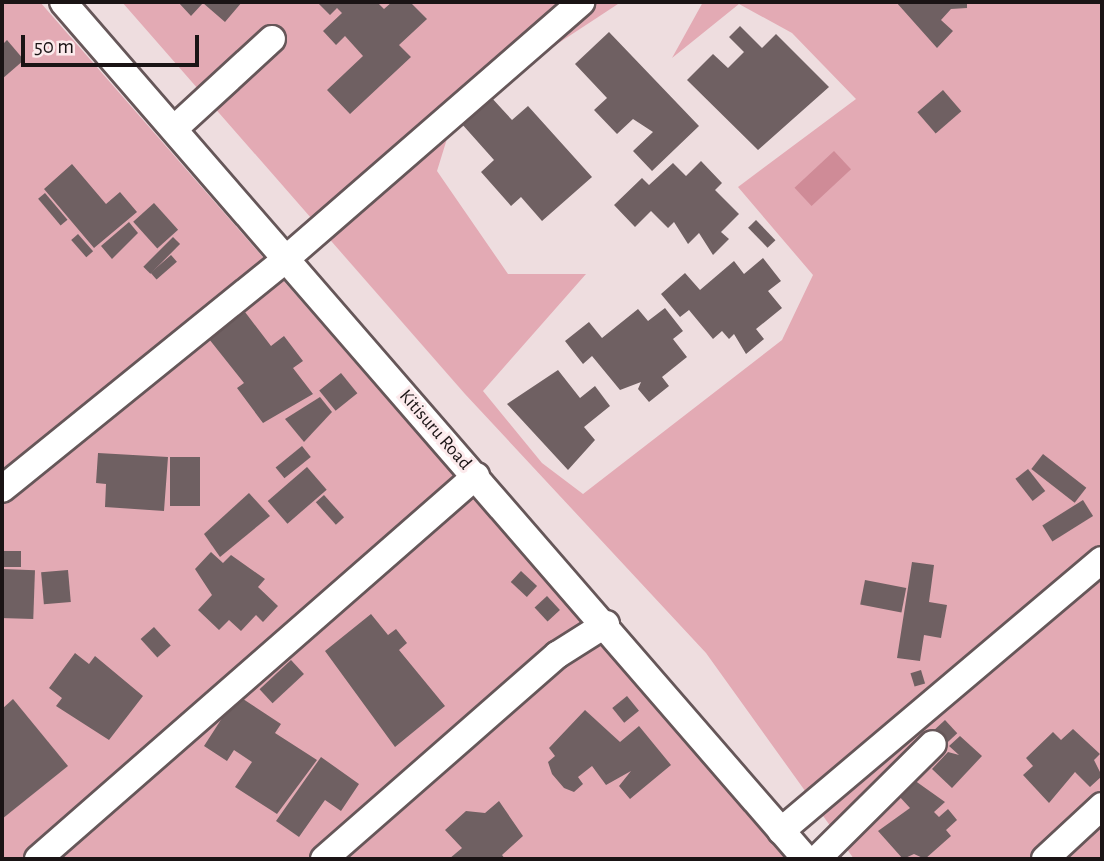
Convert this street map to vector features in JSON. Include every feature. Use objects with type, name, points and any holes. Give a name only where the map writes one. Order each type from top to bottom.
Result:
[{"type":"street","name":"Kitisuru Road","points":[[63,2],[606,624],[797,851]]},
{"type":"street","points":[[2,489],[288,258],[581,2]]},
{"type":"street","points":[[174,129],[272,38]]},
{"type":"street","points":[[38,859],[476,476]]},
{"type":"street","points":[[797,851],[1102,560]]},
{"type":"street","points":[[324,859],[557,655],[606,624]]},
{"type":"street","points":[[797,851],[933,744]]},
{"type":"street","points":[[1045,859],[1102,806]]},
{"type":"shaded area","points":[[2,2],[40,2],[789,859],[2,859]]},
{"type":"shaded area","points":[[122,2],[621,2],[507,77],[450,129],[437,171],[508,274],[586,274],[483,391],[542,463],[583,494],[782,340],[813,275],[738,187],[856,99],[792,33],[739,4],[672,58],[703,2],[1102,2],[1102,859],[854,859],[706,653],[465,394]]},
{"type":"shaded area","points":[[834,151],[851,169],[812,206],[795,188]]},
{"type":"building","points":[[178,2],[242,2],[225,22],[203,3],[191,16]]},
{"type":"building","points":[[317,2],[377,2],[384,9],[392,2],[410,2],[427,19],[399,45],[411,57],[350,114],[327,90],[363,56],[345,36],[336,45],[323,31],[342,13],[337,8],[330,15]]},
{"type":"building","points":[[896,2],[967,2],[967,8],[951,9],[941,20],[953,31],[937,48]]},
{"type":"building","points":[[740,26],[762,48],[776,34],[829,87],[758,150],[687,80],[713,54],[728,68],[744,52],[729,37]]},
{"type":"building","points":[[609,32],[699,126],[652,171],[633,151],[653,132],[633,119],[617,134],[594,110],[607,98],[575,64]]},
{"type":"building","points":[[7,40],[24,60],[2,79],[2,45]]},
{"type":"building","points":[[943,90],[961,111],[936,133],[917,112]]},
{"type":"building","points":[[490,96],[512,120],[528,106],[592,177],[542,221],[521,197],[511,206],[481,172],[494,160],[461,123]]},
{"type":"building","points":[[701,161],[722,183],[715,190],[739,214],[721,232],[729,239],[713,255],[699,233],[688,244],[674,222],[668,228],[651,211],[635,227],[614,205],[642,178],[649,185],[673,163],[686,176]]},
{"type":"building","points":[[72,164],[106,204],[120,192],[137,212],[94,248],[44,189]]},
{"type":"building","points":[[45,193],[67,220],[61,226],[38,199]]},
{"type":"building","points":[[154,203],[178,230],[157,248],[133,222]]},
{"type":"building","points":[[756,220],[775,240],[768,248],[748,228]]},
{"type":"building","points":[[129,222],[138,233],[112,259],[101,246]]},
{"type":"building","points":[[78,234],[93,251],[86,257],[71,240]]},
{"type":"building","points":[[173,237],[180,244],[150,274],[143,267]]},
{"type":"building","points":[[171,255],[177,262],[157,280],[151,273]]},
{"type":"building","points":[[763,258],[781,281],[768,291],[782,308],[756,329],[764,339],[746,354],[734,334],[729,339],[722,331],[713,339],[689,310],[680,317],[661,294],[685,273],[700,290],[734,261],[744,274]]},
{"type":"building","points":[[665,308],[683,331],[673,339],[687,357],[662,377],[669,386],[649,402],[638,389],[641,382],[620,390],[592,356],[583,364],[565,341],[589,322],[602,338],[638,309],[648,321]]},
{"type":"building","points":[[245,312],[271,346],[284,336],[303,361],[293,368],[313,394],[263,423],[237,388],[244,383],[209,339]]},
{"type":"building","points":[[558,370],[580,398],[595,386],[610,406],[584,427],[595,440],[568,470],[507,404]]},
{"type":"building","points":[[341,373],[357,393],[336,411],[319,391]]},
{"type":"building","points":[[320,397],[332,412],[304,442],[285,419]]},
{"type":"building","points":[[302,446],[311,457],[284,478],[276,467]]},
{"type":"building","points":[[98,453],[168,457],[164,511],[105,507],[106,484],[96,483]]},
{"type":"building","points":[[1043,454],[1086,488],[1075,503],[1031,469]]},
{"type":"building","points":[[170,457],[200,457],[200,506],[170,506]]},
{"type":"building","points":[[307,467],[327,490],[287,524],[268,501]]},
{"type":"building","points":[[1028,469],[1045,491],[1033,501],[1015,479]]},
{"type":"building","points":[[249,493],[270,516],[220,557],[204,534]]},
{"type":"building","points":[[324,495],[344,517],[336,525],[316,502]]},
{"type":"building","points":[[1083,500],[1093,516],[1052,542],[1042,525]]},
{"type":"building","points":[[2,551],[21,551],[21,567],[2,567]]},
{"type":"building","points":[[211,552],[223,563],[231,555],[265,579],[258,587],[278,606],[263,622],[256,615],[241,631],[229,620],[219,630],[198,610],[212,595],[195,569]]},
{"type":"building","points":[[912,562],[934,565],[929,602],[947,605],[941,638],[924,635],[920,661],[897,658]]},
{"type":"building","points":[[2,569],[35,570],[33,619],[2,618]]},
{"type":"building","points":[[68,570],[71,602],[44,604],[41,572]]},
{"type":"building","points":[[521,571],[537,586],[527,597],[511,582]]},
{"type":"building","points":[[865,580],[906,588],[901,613],[860,605]]},
{"type":"building","points":[[547,596],[560,610],[548,621],[535,608]]},
{"type":"building","points":[[371,614],[388,635],[396,629],[407,643],[399,650],[445,706],[395,747],[325,651]]},
{"type":"building","points":[[154,627],[171,646],[157,658],[141,639]]},
{"type":"building","points":[[75,653],[89,664],[95,656],[143,696],[109,740],[56,706],[62,698],[49,688]]},
{"type":"building","points":[[291,660],[304,674],[273,703],[260,689]]},
{"type":"building","points":[[921,670],[925,683],[915,687],[910,673]]},
{"type":"building","points":[[237,695],[281,724],[275,733],[317,760],[277,814],[235,787],[252,762],[234,750],[227,761],[204,746]]},
{"type":"building","points":[[627,696],[639,711],[624,723],[612,708]]},
{"type":"building","points":[[13,699],[68,766],[2,819],[2,709]]},
{"type":"building","points":[[585,710],[620,742],[639,726],[671,765],[630,799],[619,786],[631,771],[606,785],[592,766],[578,777],[583,784],[574,792],[564,788],[552,774],[548,762],[555,756],[549,748]]},
{"type":"building","points":[[945,720],[957,733],[942,747],[930,734]]},
{"type":"building","points":[[1073,729],[1100,754],[1094,760],[1102,776],[1090,787],[1075,772],[1049,803],[1023,775],[1033,766],[1026,758],[1053,732],[1061,740]]},
{"type":"building","points":[[960,736],[982,756],[952,788],[932,769],[948,752],[959,755],[949,746]]},
{"type":"building","points":[[321,757],[359,784],[341,811],[325,800],[299,837],[276,821]]},
{"type":"building","points":[[914,780],[945,802],[934,812],[939,817],[948,809],[957,820],[946,830],[951,836],[925,859],[914,854],[903,859],[878,831],[910,808],[898,795]]},
{"type":"building","points":[[499,801],[523,836],[502,855],[505,859],[449,859],[462,848],[445,830],[466,811],[485,813]]}]
